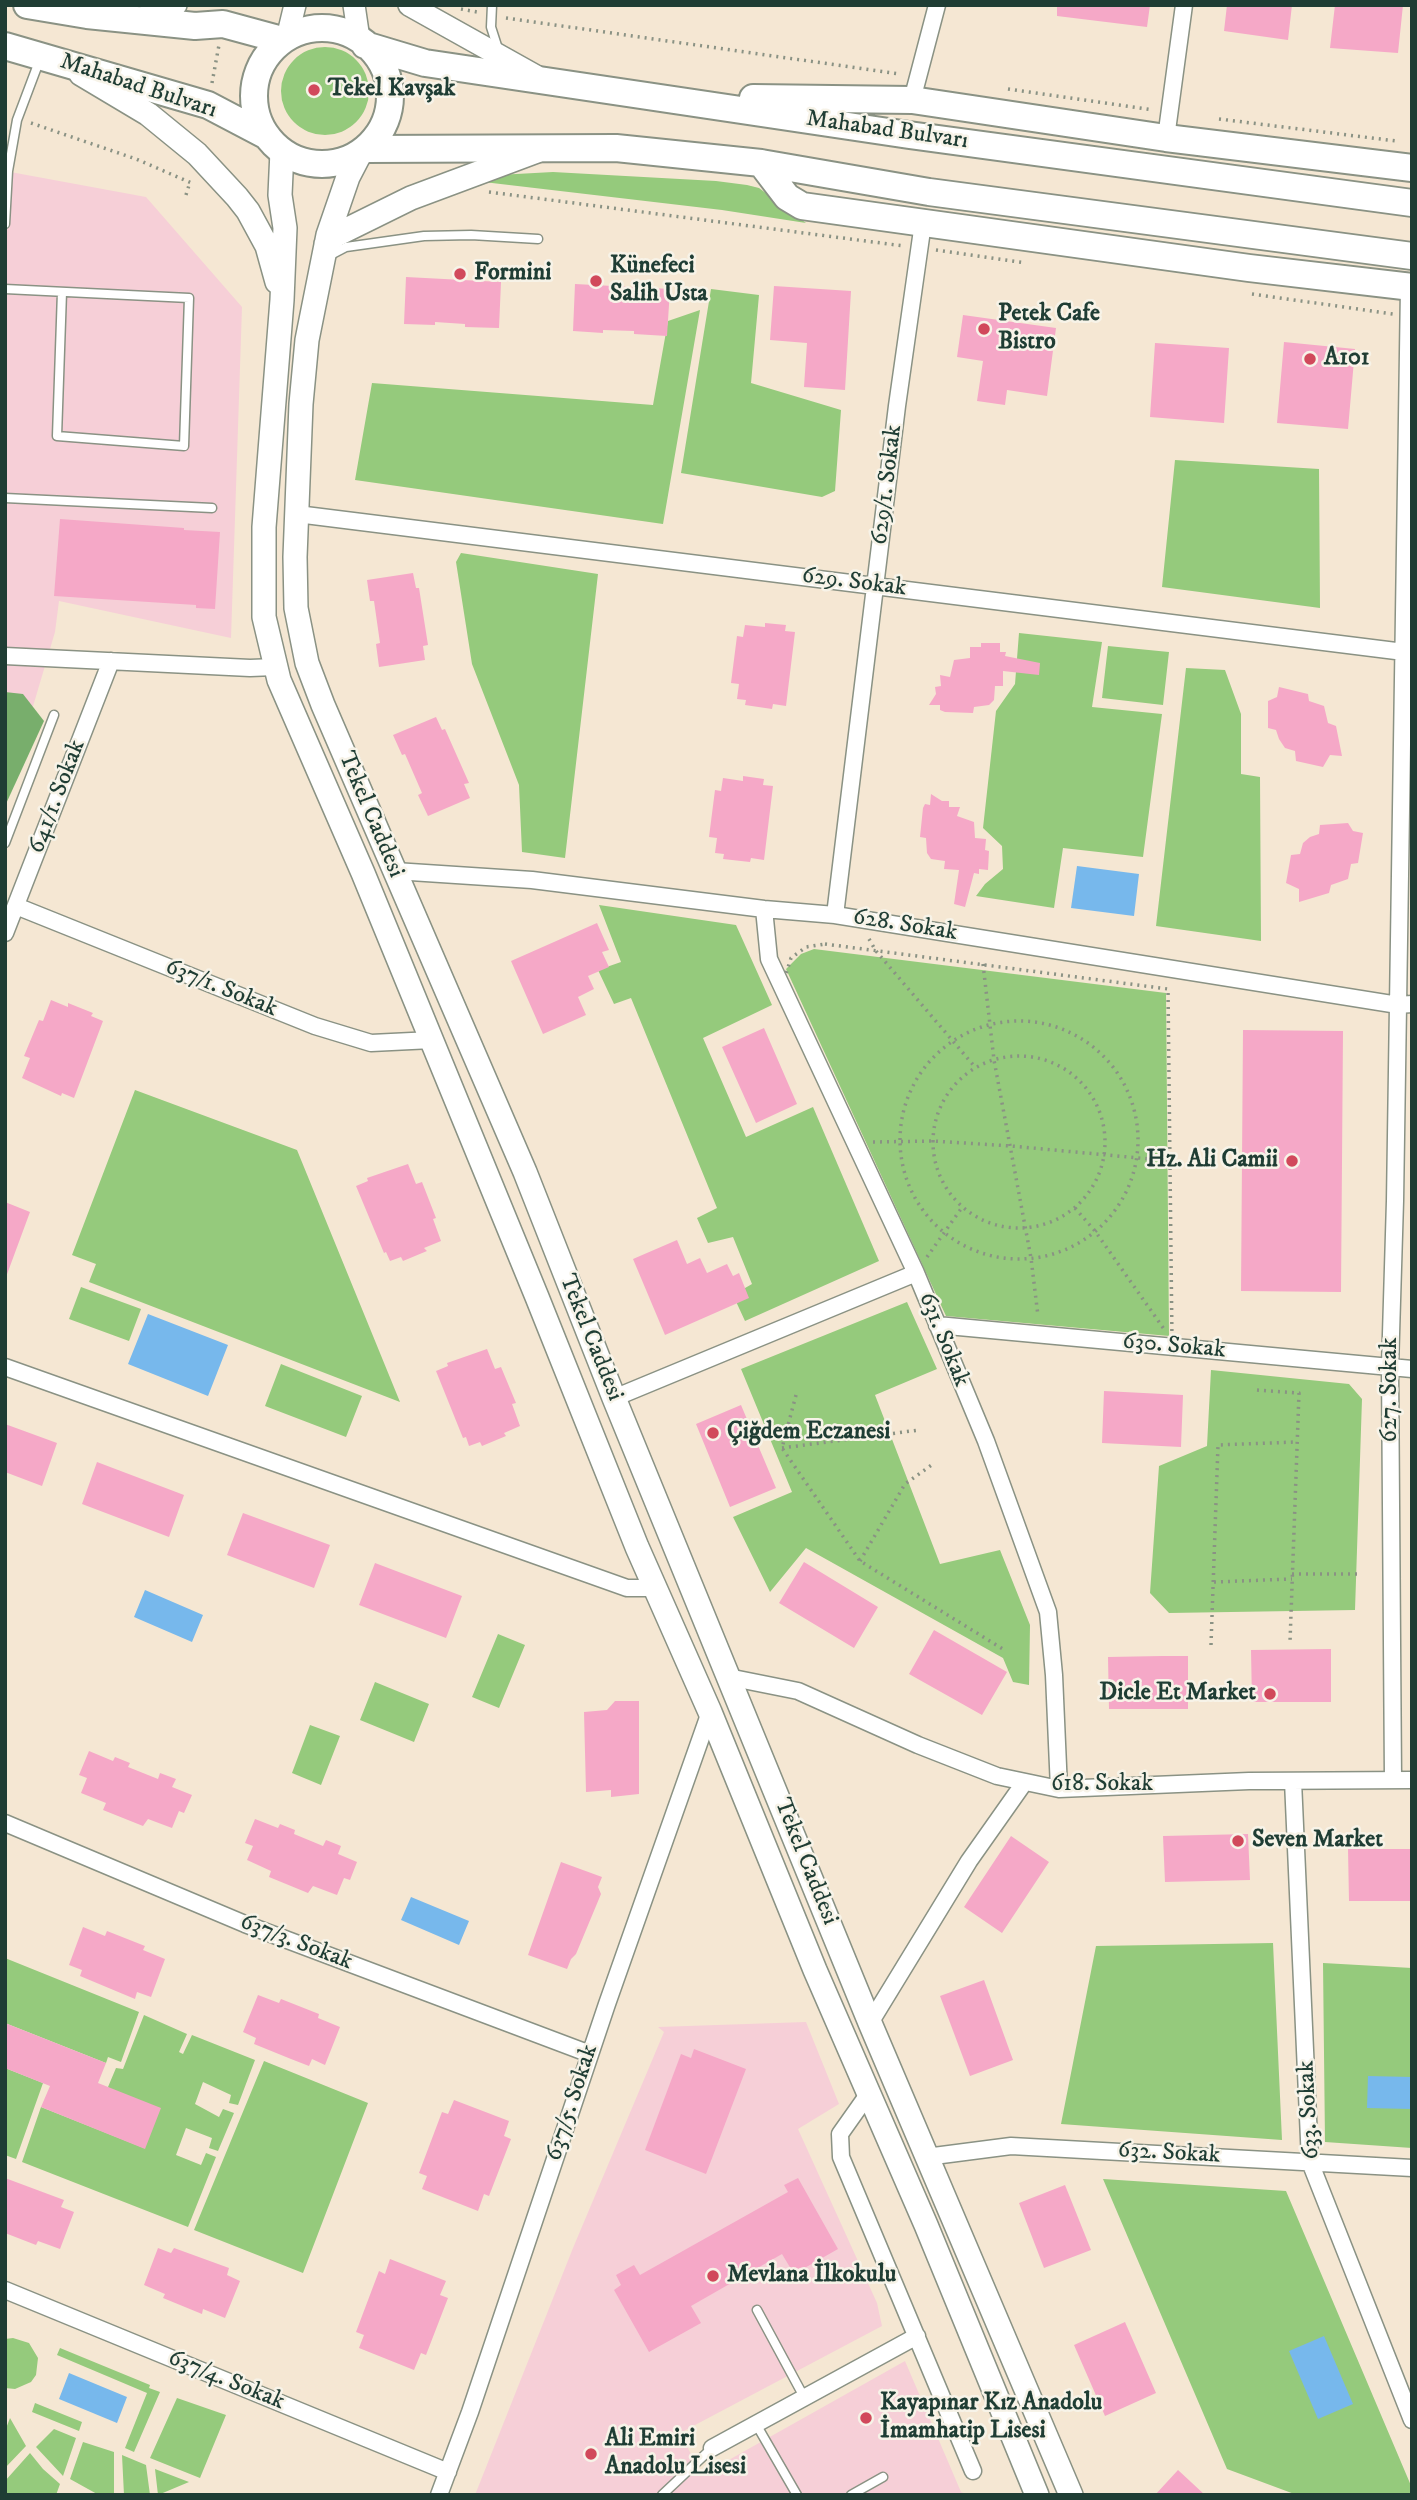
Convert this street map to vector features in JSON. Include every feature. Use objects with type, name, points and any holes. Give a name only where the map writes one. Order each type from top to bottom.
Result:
[{"type":"main road","name":"Mahabad Bulvarı","points":[[27,5],[195,26],[223,24],[285,39]]},
{"type":"main road","points":[[328,28],[344,32],[362,42],[373,51],[383,66],[388,83],[390,102],[386,119],[377,135],[363,150],[350,158],[333,163],[315,164],[298,160],[274,144],[257,117],[254,96],[257,75],[267,55],[285,39],[312,29],[328,28]]},
{"type":"main road","name":"Mahabad Bulvarı","points":[[362,42],[425,62],[909,135],[1412,203]]},
{"type":"main road","name":"Mahabad Bulvarı","points":[[5,46],[208,106],[274,144]]},
{"type":"main road","points":[[52,60],[148,114],[197,154],[248,211],[267,246],[282,300]]},
{"type":"main road","points":[[647,96],[912,100],[1166,138],[1412,168]]},
{"type":"main road","points":[[274,144],[285,228],[264,527],[264,617],[275,667],[432,1040],[654,1588],[710,1712],[815,1970],[926,2225],[1037,2495]]},
{"type":"main road","points":[[323,251],[336,236],[411,198],[545,148]]},
{"type":"main road","name":"Mahabad Bulvarı","points":[[363,150],[616,148],[761,163],[929,192],[1412,256]]},
{"type":"main road","name":"Tekel Caddesi","points":[[363,150],[348,177],[323,251],[305,357],[300,404],[296,608],[307,663],[525,1172],[614,1398],[870,2023],[1071,2495]]},
{"type":"main road","points":[[761,163],[787,197],[802,206],[922,236],[1249,268],[1410,287]]},
{"type":"street","points":[[137,20],[176,5]]},
{"type":"street","points":[[285,39],[295,5]]},
{"type":"street","points":[[354,5],[362,42]]},
{"type":"street","points":[[410,5],[544,80]]},
{"type":"street","points":[[912,100],[937,5]]},
{"type":"street","points":[[1166,138],[1184,5]]},
{"type":"street","name":"629/1. Sokak","points":[[835,915],[897,406],[922,236]]},
{"type":"street","name":"627. Sokak","points":[[1393,1780],[1390,1367],[1405,1004],[1407,316],[1410,287]]},
{"type":"street","name":"629. Sokak","points":[[297,514],[1407,652]]},
{"type":"street","points":[[5,656],[275,667]]},
{"type":"street","name":"641/1. Sokak","points":[[5,933],[111,662]]},
{"type":"street","name":"628. Sokak","points":[[395,872],[532,880],[835,915],[1405,1004]]},
{"type":"street","name":"637/1. Sokak","points":[[16,906],[315,1026],[371,1044],[432,1040]]},
{"type":"street","name":"631. Sokak","points":[[765,909],[769,959],[918,1270],[937,1325],[986,1441],[1048,1612],[1059,1789]]},
{"type":"street","points":[[614,1398],[918,1270]]},
{"type":"street","name":"630. Sokak","points":[[937,1325],[1177,1344],[1412,1369]]},
{"type":"street","points":[[5,1367],[627,1588],[654,1588]]},
{"type":"street","name":"618. Sokak","points":[[728,1676],[798,1692],[918,1745],[997,1776],[1059,1789],[1412,1780]]},
{"type":"street","name":"637/5. Sokak","points":[[439,2495],[470,2412],[590,2054],[710,1712]]},
{"type":"street","name":"633. Sokak","points":[[1293,1781],[1310,2162],[1412,2420]]},
{"type":"street","points":[[870,2023],[969,1861],[1024,1783]]},
{"type":"street","name":"637/3. Sokak","points":[[5,1824],[244,1924],[590,2054]]},
{"type":"street","points":[[869,2093],[840,2134],[841,2157],[973,2471]]},
{"type":"street","name":"632. Sokak","points":[[926,2157],[1012,2146],[1412,2168]]},
{"type":"street","name":"637/4. Sokak","points":[[5,2290],[448,2472]]},
{"type":"street","points":[[712,2448],[917,2336]]},
{"type":"lane","points":[[492,5],[491,27],[501,58]]},
{"type":"lane","points":[[5,224],[8,171],[17,120],[52,60]]},
{"type":"lane","points":[[323,251],[424,236],[471,235],[538,239]]},
{"type":"lane","points":[[5,289],[189,298],[184,446],[57,436],[62,292]]},
{"type":"lane","points":[[5,498],[212,508]]},
{"type":"lane","points":[[5,843],[54,715]]},
{"type":"lane","points":[[757,2309],[804,2397]]},
{"type":"lane","points":[[756,2424],[797,2495]]},
{"type":"lane","points":[[662,2495],[712,2448]]},
{"type":"lane","points":[[851,2495],[883,2477]]},
{"type":"path","points":[[17,120],[42,125],[136,159],[202,188]]},
{"type":"path","points":[[479,190],[922,236],[1028,263]]},
{"type":"path","points":[[1244,293],[1407,316]]},
{"type":"path","points":[[857,918],[876,951],[975,1067]]},
{"type":"path","points":[[825,944],[1168,989],[1177,1344],[941,1319],[785,977],[791,958],[806,947],[825,944]]},
{"type":"path","points":[[982,964],[994,1060],[1026,1227],[1040,1329]]},
{"type":"path","points":[[1002,1021],[1042,1022],[1080,1036],[1110,1062],[1131,1096],[1139,1135],[1134,1175],[1116,1211],[1087,1239],[1052,1255],[1013,1260],[975,1251],[944,1233],[916,1201],[902,1165],[900,1126],[911,1088],[933,1056],[952,1042],[964,1032],[1002,1021]]},
{"type":"path","points":[[1030,1056],[1056,1064],[1079,1081],[1096,1104],[1104,1131],[1103,1156],[1093,1185],[1075,1207],[1050,1222],[1026,1227],[994,1224],[968,1211],[948,1191],[936,1165],[933,1141],[939,1109],[953,1085],[975,1067],[1001,1057],[1030,1056]]},
{"type":"path","points":[[858,1142],[933,1141],[1171,1161]]},
{"type":"path","points":[[918,1270],[963,1206]]},
{"type":"path","points":[[1075,1207],[1177,1344]]},
{"type":"path","points":[[1257,1390],[1299,1392],[1290,1642]]},
{"type":"path","points":[[796,1395],[782,1448],[860,1562],[1006,1651]]},
{"type":"path","points":[[782,1448],[919,1430]]},
{"type":"path","points":[[1211,1645],[1218,1445],[1296,1442]]},
{"type":"path","points":[[860,1562],[905,1484],[933,1464]]},
{"type":"path","points":[[1214,1582],[1361,1574]]},
{"type":"shaded area","points":[[5,171],[146,197],[242,307],[231,638],[59,601],[55,632],[5,801]]},
{"type":"shaded area","points":[[806,2022],[839,2104],[798,2129],[877,2303],[882,2326],[680,2433],[702,2475],[905,2361],[961,2492],[969,2495],[475,2495],[573,2248],[664,2032],[658,2027]]},
{"type":"green space","points":[[325,47],[350,54],[362,66],[369,91],[362,116],[350,128],[325,135],[300,128],[288,116],[281,91],[288,66],[300,54]]},
{"type":"green space","points":[[553,172],[747,185],[759,188],[806,223],[722,210],[475,181],[498,175]]},
{"type":"green space","points":[[711,289],[759,295],[751,383],[841,410],[835,491],[822,497],[681,473]]},
{"type":"green space","points":[[700,310],[663,524],[355,480],[372,383],[653,405],[668,321]]},
{"type":"green space","points":[[1175,460],[1319,469],[1320,608],[1162,587]]},
{"type":"green space","points":[[461,553],[598,574],[565,858],[522,852],[519,785],[472,664],[456,562]]},
{"type":"green space","points":[[1019,633],[1102,642],[1092,707],[1162,714],[1143,857],[1063,848],[1054,908],[976,896],[985,884],[1003,869],[1002,846],[983,828],[996,711],[1015,684]]},
{"type":"green space","points":[[1108,646],[1169,652],[1163,705],[1102,698]]},
{"type":"green space","points":[[1186,668],[1225,670],[1241,714],[1241,774],[1260,777],[1261,941],[1156,926]]},
{"type":"green space","points":[[5,692],[23,694],[44,721],[5,806]]},
{"type":"green space","points":[[599,905],[736,925],[772,1005],[703,1038],[746,1137],[813,1107],[879,1261],[745,1321],[733,1295],[752,1284],[733,1237],[708,1243],[697,1218],[717,1208],[631,998],[614,1004],[598,970],[621,962]]},
{"type":"green space","points":[[814,949],[1166,993],[1169,1336],[946,1316],[786,969],[801,954]]},
{"type":"green space","points":[[135,1090],[297,1150],[400,1402],[89,1282],[96,1264],[72,1255]]},
{"type":"green space","points":[[81,1287],[141,1309],[129,1341],[69,1319]]},
{"type":"green space","points":[[907,1302],[937,1369],[875,1395],[940,1564],[1000,1550],[1030,1625],[1029,1685],[1013,1682],[1003,1658],[806,1548],[770,1592],[733,1517],[792,1492],[741,1369]]},
{"type":"green space","points":[[281,1364],[362,1396],[346,1437],[265,1406]]},
{"type":"green space","points":[[1211,1370],[1349,1384],[1362,1399],[1355,1610],[1169,1613],[1150,1593],[1159,1466],[1207,1446]]},
{"type":"green space","points":[[498,1634],[525,1645],[499,1708],[472,1697]]},
{"type":"green space","points":[[375,1682],[429,1704],[414,1742],[360,1720]]},
{"type":"green space","points":[[310,1725],[340,1736],[321,1785],[292,1773]]},
{"type":"green space","points":[[1273,1943],[1282,2140],[1061,2124],[1096,1946]]},
{"type":"green space","points":[[5,1958],[139,2012],[121,2062],[108,2057],[106,2063],[5,2023]]},
{"type":"green space","points":[[1323,1963],[1412,1968],[1412,2148],[1325,2142]]},
{"type":"green space","points":[[144,2015],[187,2034],[179,2052],[183,2054],[192,2035],[255,2060],[238,2105],[229,2103],[231,2095],[203,2082],[195,2104],[219,2117],[223,2109],[234,2113],[218,2151],[209,2148],[212,2138],[186,2128],[176,2155],[201,2165],[206,2153],[216,2157],[188,2227],[22,2162],[41,2107],[144,2148],[108,2087],[116,2068],[123,2069]]},
{"type":"green space","points":[[264,2061],[368,2103],[303,2273],[194,2230]]},
{"type":"green space","points":[[5,2068],[43,2083],[16,2159],[5,2155]]},
{"type":"green space","points":[[1103,2179],[1286,2191],[1412,2488],[1412,2495],[1297,2495],[1227,2469]]},
{"type":"green space","points":[[13,2338],[29,2343],[38,2358],[36,2375],[31,2382],[15,2389],[5,2388],[5,2339]]},
{"type":"green space","points":[[60,2348],[150,2385],[149,2388],[160,2392],[134,2452],[125,2448],[147,2393],[57,2355]]},
{"type":"green space","points":[[177,2398],[226,2415],[200,2478],[150,2458]]},
{"type":"green space","points":[[35,2403],[82,2422],[79,2431],[32,2412]]},
{"type":"green space","points":[[10,2418],[26,2446],[5,2468],[5,2431]]},
{"type":"green space","points":[[54,2429],[76,2438],[63,2476],[36,2447]]},
{"type":"green space","points":[[83,2442],[114,2452],[114,2495],[97,2494],[70,2479]]},
{"type":"green space","points":[[30,2453],[60,2484],[56,2495],[5,2495],[5,2481]]},
{"type":"green space","points":[[122,2455],[146,2465],[150,2495],[124,2495]]},
{"type":"green space","points":[[155,2469],[189,2482],[158,2495]]},
{"type":"water","points":[[1077,866],[1139,874],[1134,916],[1071,908]]},
{"type":"water","points":[[148,1314],[228,1345],[208,1396],[128,1364]]},
{"type":"water","points":[[145,1590],[203,1615],[192,1642],[134,1617]]},
{"type":"water","points":[[411,1897],[469,1921],[459,1945],[401,1920]]},
{"type":"water","points":[[1368,2076],[1412,2077],[1412,2109],[1367,2108]]},
{"type":"water","points":[[1324,2336],[1353,2404],[1318,2419],[1289,2351]]},
{"type":"water","points":[[69,2373],[127,2397],[117,2423],[59,2399]]},
{"type":"building","points":[[1057,5],[1150,5],[1147,27],[1057,16]]},
{"type":"building","points":[[1227,5],[1292,5],[1288,40],[1224,31]]},
{"type":"building","points":[[1335,5],[1403,5],[1398,53],[1330,48]]},
{"type":"building","points":[[406,277],[501,282],[499,328],[465,327],[465,324],[435,322],[435,325],[404,324]]},
{"type":"building","points":[[575,284],[670,289],[667,336],[634,334],[634,331],[573,331]]},
{"type":"building","points":[[774,286],[851,291],[845,390],[804,387],[807,343],[770,340]]},
{"type":"building","points":[[963,315],[1056,328],[1047,396],[1007,390],[1005,405],[977,401],[983,361],[957,357]]},
{"type":"building","points":[[1284,342],[1355,349],[1348,429],[1277,423]]},
{"type":"building","points":[[1155,343],[1229,348],[1224,423],[1150,417]]},
{"type":"building","points":[[60,519],[220,532],[215,609],[196,608],[196,605],[54,596]]},
{"type":"building","points":[[413,573],[416,588],[419,588],[428,645],[423,646],[425,660],[379,667],[376,644],[380,643],[374,601],[370,601],[367,580]]},
{"type":"building","points":[[765,623],[786,625],[785,631],[795,632],[786,706],[773,704],[772,709],[745,705],[746,700],[737,699],[739,684],[731,683],[737,636],[743,637],[745,625],[765,627]]},
{"type":"building","points":[[981,643],[1000,643],[1000,652],[1006,652],[1005,656],[1040,663],[1039,675],[1003,671],[1003,686],[995,686],[994,700],[989,705],[974,707],[973,713],[945,712],[940,710],[940,705],[929,705],[936,694],[935,687],[941,686],[940,675],[950,677],[954,660],[970,658],[970,647],[981,647]]},
{"type":"building","points":[[1279,687],[1308,694],[1309,701],[1324,706],[1328,723],[1336,726],[1342,756],[1330,755],[1323,767],[1296,761],[1295,751],[1285,748],[1276,730],[1268,728],[1268,701],[1277,697]]},
{"type":"building","points":[[436,717],[442,730],[445,729],[469,783],[464,784],[470,798],[428,816],[418,795],[422,793],[405,754],[402,755],[393,735]]},
{"type":"building","points":[[743,776],[764,779],[763,785],[773,786],[764,860],[751,858],[750,862],[723,859],[724,854],[715,853],[717,838],[709,837],[715,790],[721,791],[723,778],[743,781]]},
{"type":"building","points":[[931,794],[942,801],[949,801],[949,807],[960,807],[957,816],[974,822],[975,838],[986,839],[985,850],[989,851],[988,870],[979,869],[979,874],[974,873],[965,907],[954,904],[959,870],[944,869],[945,861],[931,859],[927,853],[926,838],[920,837],[923,808],[925,804],[930,805]]},
{"type":"building","points":[[1348,823],[1353,831],[1363,833],[1358,863],[1351,864],[1348,879],[1331,885],[1329,893],[1299,902],[1299,889],[1286,883],[1291,855],[1300,854],[1303,843],[1319,834],[1320,825]]},
{"type":"building","points":[[597,923],[609,950],[602,952],[609,967],[588,976],[594,989],[578,997],[586,1015],[543,1034],[511,961]]},
{"type":"building","points":[[51,1000],[68,1007],[68,1003],[93,1013],[91,1016],[103,1021],[74,1098],[62,1093],[61,1096],[22,1078],[30,1058],[24,1056],[39,1020],[43,1021]]},
{"type":"building","points":[[764,1028],[797,1104],[756,1123],[722,1047]]},
{"type":"building","name":"Hz. Ali Camii","points":[[1243,1030],[1343,1031],[1341,1292],[1241,1291]]},
{"type":"building","points":[[408,1164],[416,1184],[422,1182],[436,1218],[433,1219],[441,1241],[424,1248],[427,1251],[403,1261],[401,1257],[390,1261],[386,1252],[384,1253],[356,1186],[368,1181],[367,1178]]},
{"type":"building","points":[[5,1202],[30,1212],[6,1277],[5,1277]]},
{"type":"building","points":[[677,1240],[687,1264],[700,1258],[707,1273],[727,1264],[733,1276],[739,1273],[749,1298],[665,1335],[633,1259]]},
{"type":"building","points":[[487,1349],[495,1369],[501,1367],[516,1403],[512,1404],[520,1426],[504,1433],[506,1436],[482,1446],[480,1442],[469,1446],[466,1437],[463,1438],[436,1371],[448,1366],[447,1363]]},
{"type":"building","points":[[1104,1391],[1183,1395],[1181,1447],[1102,1443]]},
{"type":"building","points":[[741,1405],[776,1488],[730,1507],[696,1424]]},
{"type":"building","points":[[5,1424],[57,1443],[42,1486],[5,1472]]},
{"type":"building","points":[[97,1462],[184,1495],[169,1537],[82,1504]]},
{"type":"building","points":[[243,1513],[330,1545],[314,1588],[227,1555]]},
{"type":"building","points":[[804,1562],[878,1607],[854,1648],[779,1603]]},
{"type":"building","points":[[375,1563],[462,1596],[446,1638],[359,1605]]},
{"type":"building","points":[[934,1630],[1007,1672],[982,1715],[909,1674]]},
{"type":"building","points":[[1331,1649],[1331,1702],[1252,1702],[1251,1650]]},
{"type":"building","points":[[1188,1656],[1188,1709],[1109,1709],[1108,1657]]},
{"type":"building","points":[[615,1701],[639,1701],[639,1794],[611,1797],[611,1790],[586,1792],[584,1712],[607,1710]]},
{"type":"building","points":[[89,1751],[113,1761],[115,1757],[130,1763],[128,1767],[158,1779],[160,1773],[176,1779],[172,1787],[192,1795],[184,1813],[179,1811],[172,1828],[148,1819],[143,1826],[103,1810],[106,1803],[81,1793],[87,1778],[79,1775]]},
{"type":"building","points":[[255,1819],[278,1828],[280,1824],[295,1830],[294,1834],[323,1846],[326,1840],[341,1846],[338,1854],[357,1862],[350,1880],[344,1878],[337,1895],[313,1886],[308,1893],[269,1877],[271,1871],[247,1860],[253,1846],[245,1843]]},
{"type":"building","points":[[1248,1834],[1250,1880],[1165,1882],[1163,1836]]},
{"type":"building","points":[[1011,1836],[1049,1862],[1002,1933],[964,1907]]},
{"type":"building","points":[[1348,1849],[1412,1849],[1412,1901],[1349,1901]]},
{"type":"building","points":[[561,1862],[602,1877],[598,1887],[601,1894],[567,1969],[528,1955]]},
{"type":"building","points":[[83,1927],[105,1936],[107,1931],[145,1946],[143,1950],[165,1959],[151,1997],[137,1992],[135,1999],[80,1976],[82,1970],[69,1965]]},
{"type":"building","points":[[984,1980],[1013,2060],[970,2076],[940,1996]]},
{"type":"building","points":[[258,1995],[279,2003],[281,1999],[319,2014],[318,2018],[340,2027],[325,2065],[312,2059],[309,2066],[254,2044],[256,2038],[243,2032]]},
{"type":"building","points":[[5,2023],[106,2063],[98,2083],[161,2108],[145,2149],[41,2107],[50,2086],[5,2068]]},
{"type":"building","points":[[694,2049],[746,2069],[706,2174],[645,2150],[681,2054],[691,2058]]},
{"type":"building","points":[[454,2100],[509,2121],[504,2136],[511,2139],[489,2196],[484,2194],[478,2211],[422,2189],[427,2176],[419,2173],[442,2112],[448,2114]]},
{"type":"building","points":[[5,2178],[64,2200],[61,2207],[74,2212],[60,2249],[38,2241],[36,2245],[5,2233]]},
{"type":"building","points":[[798,2178],[838,2249],[794,2274],[782,2254],[691,2306],[701,2323],[649,2352],[614,2290],[621,2285],[616,2275],[634,2265],[640,2275],[788,2192],[784,2185]]},
{"type":"building","points":[[1065,2185],[1091,2250],[1044,2268],[1019,2203]]},
{"type":"building","points":[[158,2248],[171,2253],[174,2248],[229,2268],[227,2275],[240,2281],[225,2318],[203,2309],[202,2314],[163,2298],[165,2294],[144,2285]]},
{"type":"building","points":[[390,2259],[446,2281],[440,2295],[448,2298],[426,2355],[421,2353],[414,2370],[359,2348],[364,2335],[356,2332],[379,2271],[385,2274]]},
{"type":"building","points":[[1125,2322],[1156,2393],[1105,2416],[1074,2345]]},
{"type":"building","points":[[1178,2470],[1205,2495],[1155,2495]]},
{"type":"place","name":"Tekel Kavşak","points":[[314,90]]},
{"type":"place","name":"Formini","points":[[460,274]]},
{"type":"place","name":"Künefeci Salih Usta","points":[[596,281]]},
{"type":"place","name":"Petek Cafe Bistro","points":[[984,329]]},
{"type":"place","name":"A101","points":[[1310,359]]},
{"type":"place","name":"Hz. Ali Camii","points":[[1292,1161]]},
{"type":"place","name":"Çiğdem Eczanesi","points":[[713,1433]]},
{"type":"place","name":"Dicle Et Market","points":[[1270,1694]]},
{"type":"place","name":"Seven Market","points":[[1238,1841]]},
{"type":"place","name":"Mevlana İlkokulu","points":[[713,2276]]},
{"type":"place","name":"Kayapınar Kız Anadolu İmamhatip Lisesi","points":[[866,2418]]},
{"type":"place","name":"Ali Emiri Anadolu Lisesi","points":[[591,2454]]}]
